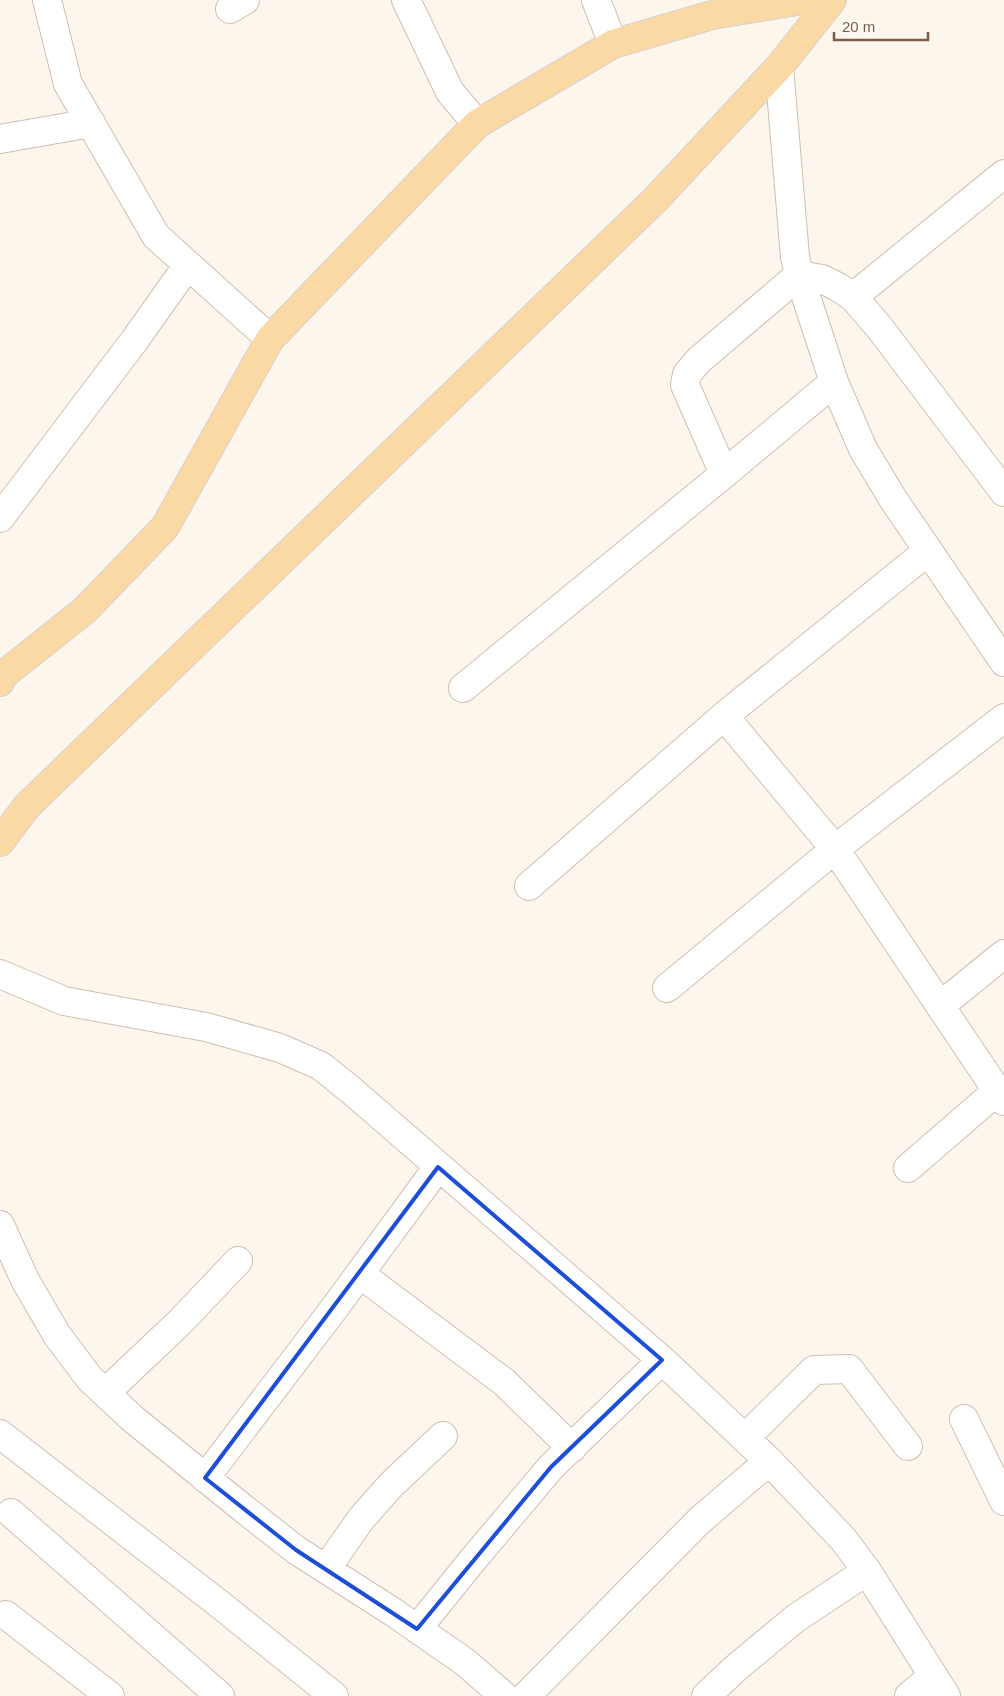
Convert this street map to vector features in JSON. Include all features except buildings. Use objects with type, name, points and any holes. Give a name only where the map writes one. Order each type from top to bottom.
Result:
[{"type":"main road","points":[[1,677],[85,610],[165,527],[270,339],[477,124],[613,44],[712,15],[803,0]]},
{"type":"main road","points":[[0,842],[27,806],[655,200],[779,67],[832,0]]},
{"type":"street","points":[[47,0],[68,84],[156,236],[270,339]]},
{"type":"street","points":[[406,0],[450,92],[477,124]]},
{"type":"street","points":[[596,0],[613,44]]},
{"type":"street","points":[[779,67],[795,257],[799,275],[834,382],[863,449],[893,499],[1004,662]]},
{"type":"street","points":[[0,139],[91,123]]},
{"type":"street","points":[[853,297],[1004,174]]},
{"type":"street","points":[[0,518],[134,341],[188,265]]},
{"type":"street","points":[[799,275],[822,279],[853,297],[879,327],[1004,492]]},
{"type":"street","points":[[724,474],[685,385],[687,374],[699,360],[799,275]]},
{"type":"street","points":[[463,688],[834,382]]},
{"type":"street","points":[[529,886],[724,716],[928,551]]},
{"type":"street","points":[[724,716],[834,849],[1001,1096],[908,1168]]},
{"type":"street","points":[[667,988],[834,849],[1004,718]]},
{"type":"street","points":[[940,1006],[1004,954]]},
{"type":"street","points":[[0,974],[64,1001],[206,1026],[280,1048],[321,1066],[662,1360],[769,1461],[843,1539],[867,1570],[939,1686],[909,1696]]},
{"type":"street","points":[[205,1478],[360,1274],[438,1167]]},
{"type":"street","points":[[0,1225],[25,1280],[57,1335],[90,1379],[133,1419],[296,1550],[465,1662],[504,1696]]},
{"type":"street","points":[[105,1393],[180,1322],[238,1262]]},
{"type":"street","points":[[360,1274],[504,1382],[572,1448]]},
{"type":"street","points":[[417,1629],[551,1467],[662,1360]]},
{"type":"street","points":[[745,1438],[814,1370],[849,1369],[908,1446]]},
{"type":"street","points":[[964,1419],[1004,1501]]},
{"type":"street","points":[[0,1434],[218,1603],[334,1696]]},
{"type":"street","points":[[326,1569],[361,1519],[391,1485],[443,1436]]},
{"type":"street","points":[[526,1696],[699,1521],[769,1461]]},
{"type":"street","points":[[11,1513],[220,1696]]},
{"type":"street","points":[[706,1696],[737,1667],[796,1618],[867,1570]]},
{"type":"street","points":[[6,1615],[110,1696]]},
{"type":"highlighted area","points":[[438,1167],[662,1360],[551,1467],[417,1629],[296,1550],[205,1478]]}]
